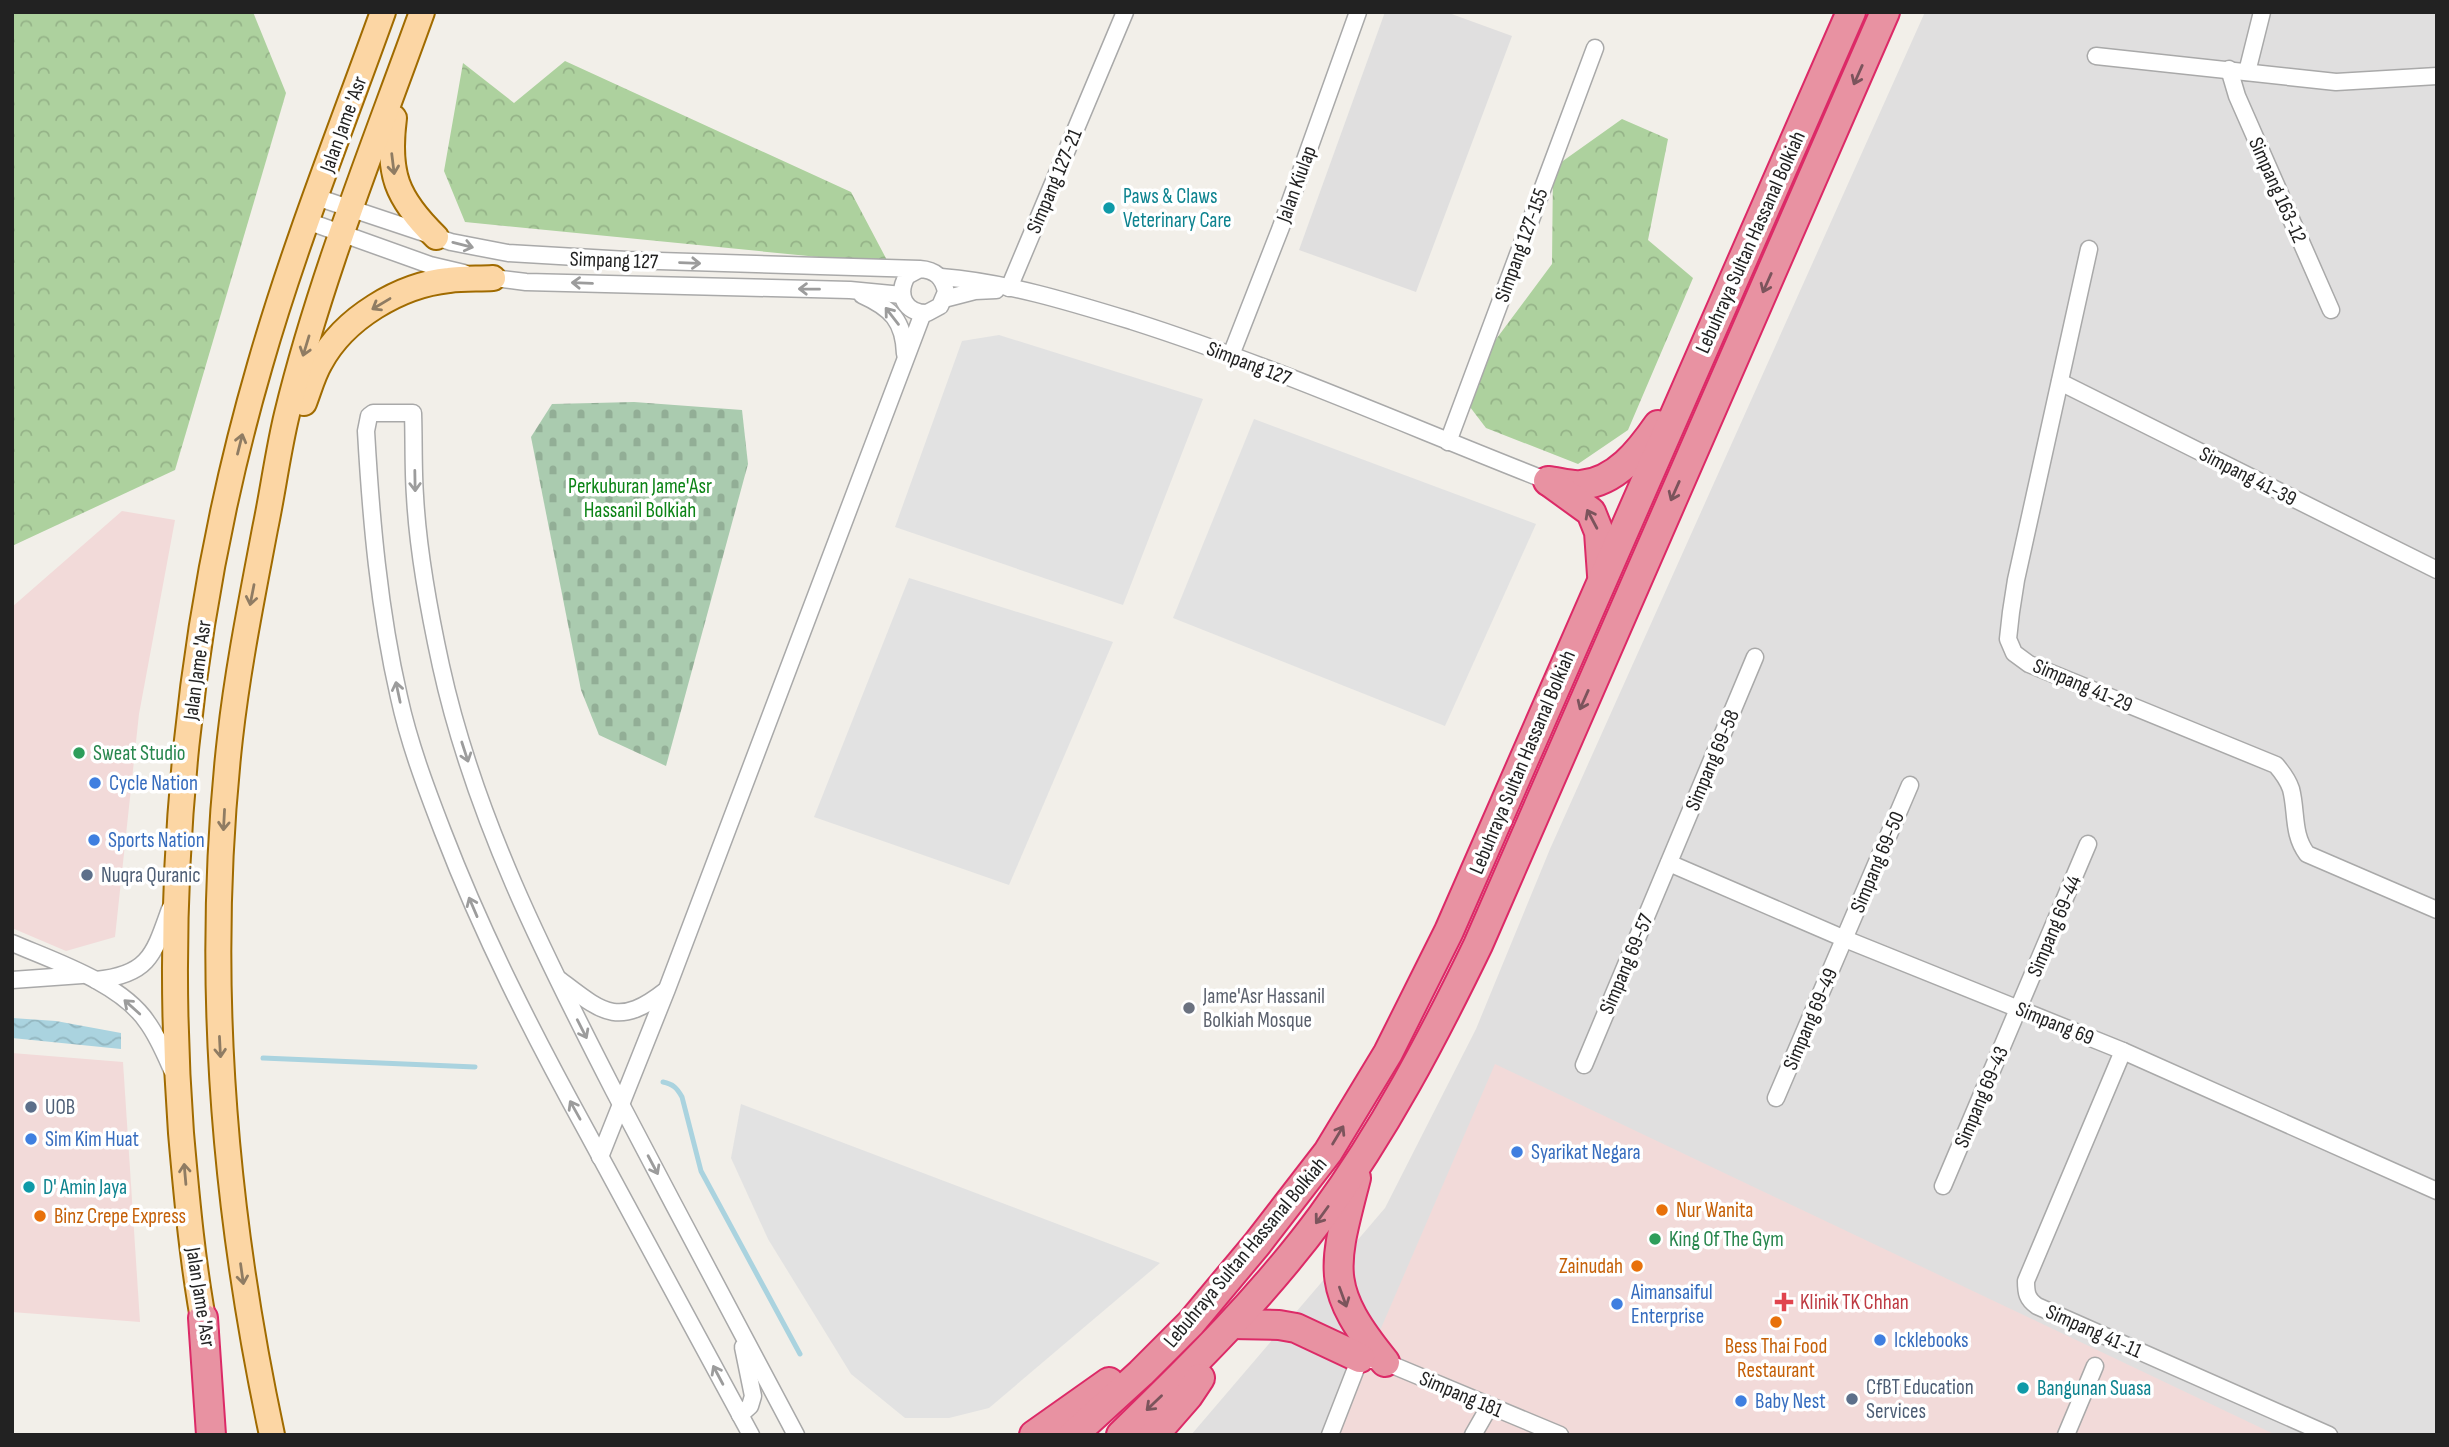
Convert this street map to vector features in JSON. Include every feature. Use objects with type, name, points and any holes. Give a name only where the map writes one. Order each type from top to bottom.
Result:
[{"type":"highway","name":"Lebuhraya Sultan Hassanal Bolkiah","points":[[1073,1435],[1191,1323],[1257,1244],[1328,1152],[1388,1053],[1453,922],[1851,12]]},
{"type":"highway","name":"Lebuhraya Sultan Hassanal Bolkiah","points":[[1121,1435],[1230,1325],[1321,1217],[1404,1091],[1478,945],[1885,12]]},
{"type":"highway","points":[[1548,481],[1581,485],[1603,479],[1624,466],[1644,444],[1690,379]]},
{"type":"highway","points":[[1548,481],[1591,512],[1599,532],[1602,578]]},
{"type":"highway","points":[[1361,1159],[1338,1249],[1339,1289],[1373,1360]]},
{"type":"highway","points":[[203,1318],[211,1435]]},
{"type":"highway","points":[[1034,1435],[1191,1323]]},
{"type":"highway","points":[[1154,1435],[1188,1396],[1230,1325],[1279,1325],[1296,1328],[1373,1360]]},
{"type":"main road","points":[[370,12],[371,47],[383,44],[392,36],[405,12]]},
{"type":"main road","name":"Jalan Jame 'Asr","points":[[225,1435],[203,1318],[187,1207],[178,1086],[176,889],[189,726],[223,511],[260,366],[307,221],[383,12]]},
{"type":"main road","name":"Jalan Jame 'Asr","points":[[272,1435],[253,1345],[233,1210],[224,1121],[219,1028],[220,896],[230,737],[247,624],[286,416],[304,351],[343,235],[422,12]]},
{"type":"main road","points":[[401,72],[391,144],[393,174],[402,197],[417,219],[436,237]]},
{"type":"main road","points":[[265,528],[308,390],[320,362],[333,344],[376,306],[398,294],[450,280],[493,278]]},
{"type":"street","name":"Simpang 127-21","points":[[1009,288],[1125,12]]},
{"type":"street","name":"Jalan Kiulap","points":[[1231,355],[1281,227],[1358,12]]},
{"type":"street","points":[[2247,72],[2262,12]]},
{"type":"street","name":"Simpang 127-155","points":[[1448,442],[1595,48]]},
{"type":"street","points":[[2096,56],[2336,82],[2437,76]]},
{"type":"street","name":"Simpang 163-12","points":[[2230,69],[2237,96],[2331,310]]},
{"type":"street","name":"Simpang 127","points":[[316,197],[476,248],[537,257],[920,269]]},
{"type":"street","name":"Simpang 127","points":[[307,221],[430,265],[493,278],[656,286],[850,290],[902,295]]},
{"type":"street","name":"Simpang 41-29","points":[[2089,249],[2015,580],[2008,639],[2014,653],[2029,664],[2276,765],[2291,789],[2298,842],[2307,854],[2437,909]]},
{"type":"street","points":[[920,269],[940,277],[946,292],[934,311],[923,313],[912,310],[906,305],[902,295],[907,276],[920,269]]},
{"type":"street","name":"Simpang 127","points":[[940,277],[975,280],[1096,310],[1231,355],[1548,481]]},
{"type":"street","points":[[944,299],[975,291],[1009,288]]},
{"type":"street","points":[[850,290],[880,303],[890,311],[904,337],[905,363]]},
{"type":"street","points":[[600,1157],[667,989],[923,313]]},
{"type":"street","name":"Simpang 41-39","points":[[2060,382],[2437,570]]},
{"type":"street","points":[[751,1435],[515,999],[461,881],[413,748],[389,645],[375,540],[366,431],[369,416],[373,413],[413,413],[415,498],[428,602],[441,668],[458,732],[484,810],[516,891],[555,976],[621,1105],[796,1435]]},
{"type":"street","name":"Simpang 69-58","points":[[1669,863],[1755,657]]},
{"type":"street","name":"Simpang 69-50","points":[[1844,939],[1910,785]]},
{"type":"street","name":"Simpang 69-44","points":[[2019,1009],[2088,844]]},
{"type":"street","name":"Simpang 69","points":[[1669,863],[1844,939],[2123,1051],[2437,1191]]},
{"type":"street","name":"Simpang 69-57","points":[[1584,1065],[1669,863]]},
{"type":"street","points":[[12,980],[129,974],[146,962],[160,937],[176,889]]},
{"type":"street","name":"Simpang 69-49","points":[[1776,1098],[1844,939]]},
{"type":"street","points":[[14,948],[90,977],[122,998],[146,1020],[163,1048],[178,1086]]},
{"type":"street","points":[[555,976],[588,1001],[618,1013],[630,1013],[645,1007],[667,989]]},
{"type":"street","name":"Simpang 69-43","points":[[1943,1186],[2019,1009]]},
{"type":"street","name":"Simpang 41-11","points":[[2123,1051],[2026,1280],[2026,1293],[2030,1301],[2036,1306],[2329,1435]]},
{"type":"street","points":[[738,1328],[753,1396],[750,1406],[740,1415]]},
{"type":"street","points":[[1330,1435],[1373,1360]]},
{"type":"street","name":"Simpang 181","points":[[1373,1360],[1560,1435]]},
{"type":"street","points":[[2066,1435],[2095,1366]]},
{"type":"street","points":[[1473,1435],[1489,1407]]},
{"type":"shaded area","points":[[1385,12],[1446,12],[1512,36],[1416,292],[1299,250]]},
{"type":"shaded area","points":[[1925,12],[2437,12],[2437,1435],[1191,1435],[1385,1208],[1476,1029],[1550,849]]},
{"type":"shaded area","points":[[999,335],[1203,399],[1123,605],[895,527],[962,341]]},
{"type":"shaded area","points":[[1254,419],[1536,524],[1445,726],[1173,618]]},
{"type":"shaded area","points":[[122,511],[175,520],[139,714],[115,937],[66,951],[12,928],[12,607]]},
{"type":"shaded area","points":[[909,578],[1113,642],[1009,885],[814,817]]},
{"type":"shaded area","points":[[12,1053],[123,1062],[140,1322],[12,1312]]},
{"type":"shaded area","points":[[1495,1064],[2276,1435],[1335,1435]]},
{"type":"shaded area","points":[[741,1104],[1160,1263],[989,1408],[949,1418],[905,1418],[851,1374],[768,1239],[731,1158]]},
{"type":"green space","points":[[12,12],[253,12],[286,93],[175,470],[12,546]]},
{"type":"green space","points":[[565,61],[851,192],[889,264],[465,222],[444,171],[463,63],[514,103]]},
{"type":"green space","points":[[1622,119],[1668,139],[1648,240],[1693,278],[1628,430],[1578,464],[1486,428],[1470,407],[1488,350],[1552,264],[1553,168]]},
{"type":"green space","name":"Perkuburan Jame'Asr Hassanil Bolkiah","points":[[634,402],[742,410],[748,464],[666,766],[599,735],[581,690],[531,437],[552,404]]},
{"type":"water","points":[[12,1018],[56,1021],[121,1033],[121,1049],[12,1038]]},
{"type":"waterway","points":[[263,1058],[475,1067]]},
{"type":"waterway","points":[[663,1082],[674,1087],[682,1097],[701,1171],[800,1354]]},
{"type":"place","name":"Paws & Claws Veterinary Care","points":[[1109,208]]},
{"type":"place","name":"Sweat Studio","points":[[79,753]]},
{"type":"place","name":"Cycle Nation","points":[[95,783]]},
{"type":"place","name":"Sports Nation","points":[[94,840]]},
{"type":"place","name":"Nuqra Quranic","points":[[87,875]]},
{"type":"place","name":"Jame'Asr Hassanil Bolkiah Mosque","points":[[1189,1008]]},
{"type":"place","name":"UOB","points":[[31,1107]]},
{"type":"place","name":"Sim Kim Huat","points":[[31,1139]]},
{"type":"place","name":"Syarikat Negara","points":[[1517,1152]]},
{"type":"place","name":"D' Amin Jaya","points":[[29,1187]]},
{"type":"place","name":"Nur Wanita","points":[[1662,1210]]},
{"type":"place","name":"Binz Crepe Express","points":[[40,1216]]},
{"type":"place","name":"King Of The Gym","points":[[1655,1239]]},
{"type":"place","name":"Zainudah","points":[[1637,1266]]},
{"type":"place","name":"Klinik TK Chhan","points":[[1784,1302]]},
{"type":"place","name":"Aimansaiful Enterprise","points":[[1617,1304]]},
{"type":"place","name":"Bess Thai Food Restaurant","points":[[1776,1322]]},
{"type":"place","name":"Icklebooks","points":[[1880,1340]]},
{"type":"place","name":"Bangunan Suasa","points":[[2023,1388]]},
{"type":"place","name":"CfBT Education Services","points":[[1852,1399]]},
{"type":"place","name":"Baby Nest","points":[[1741,1401]]}]
